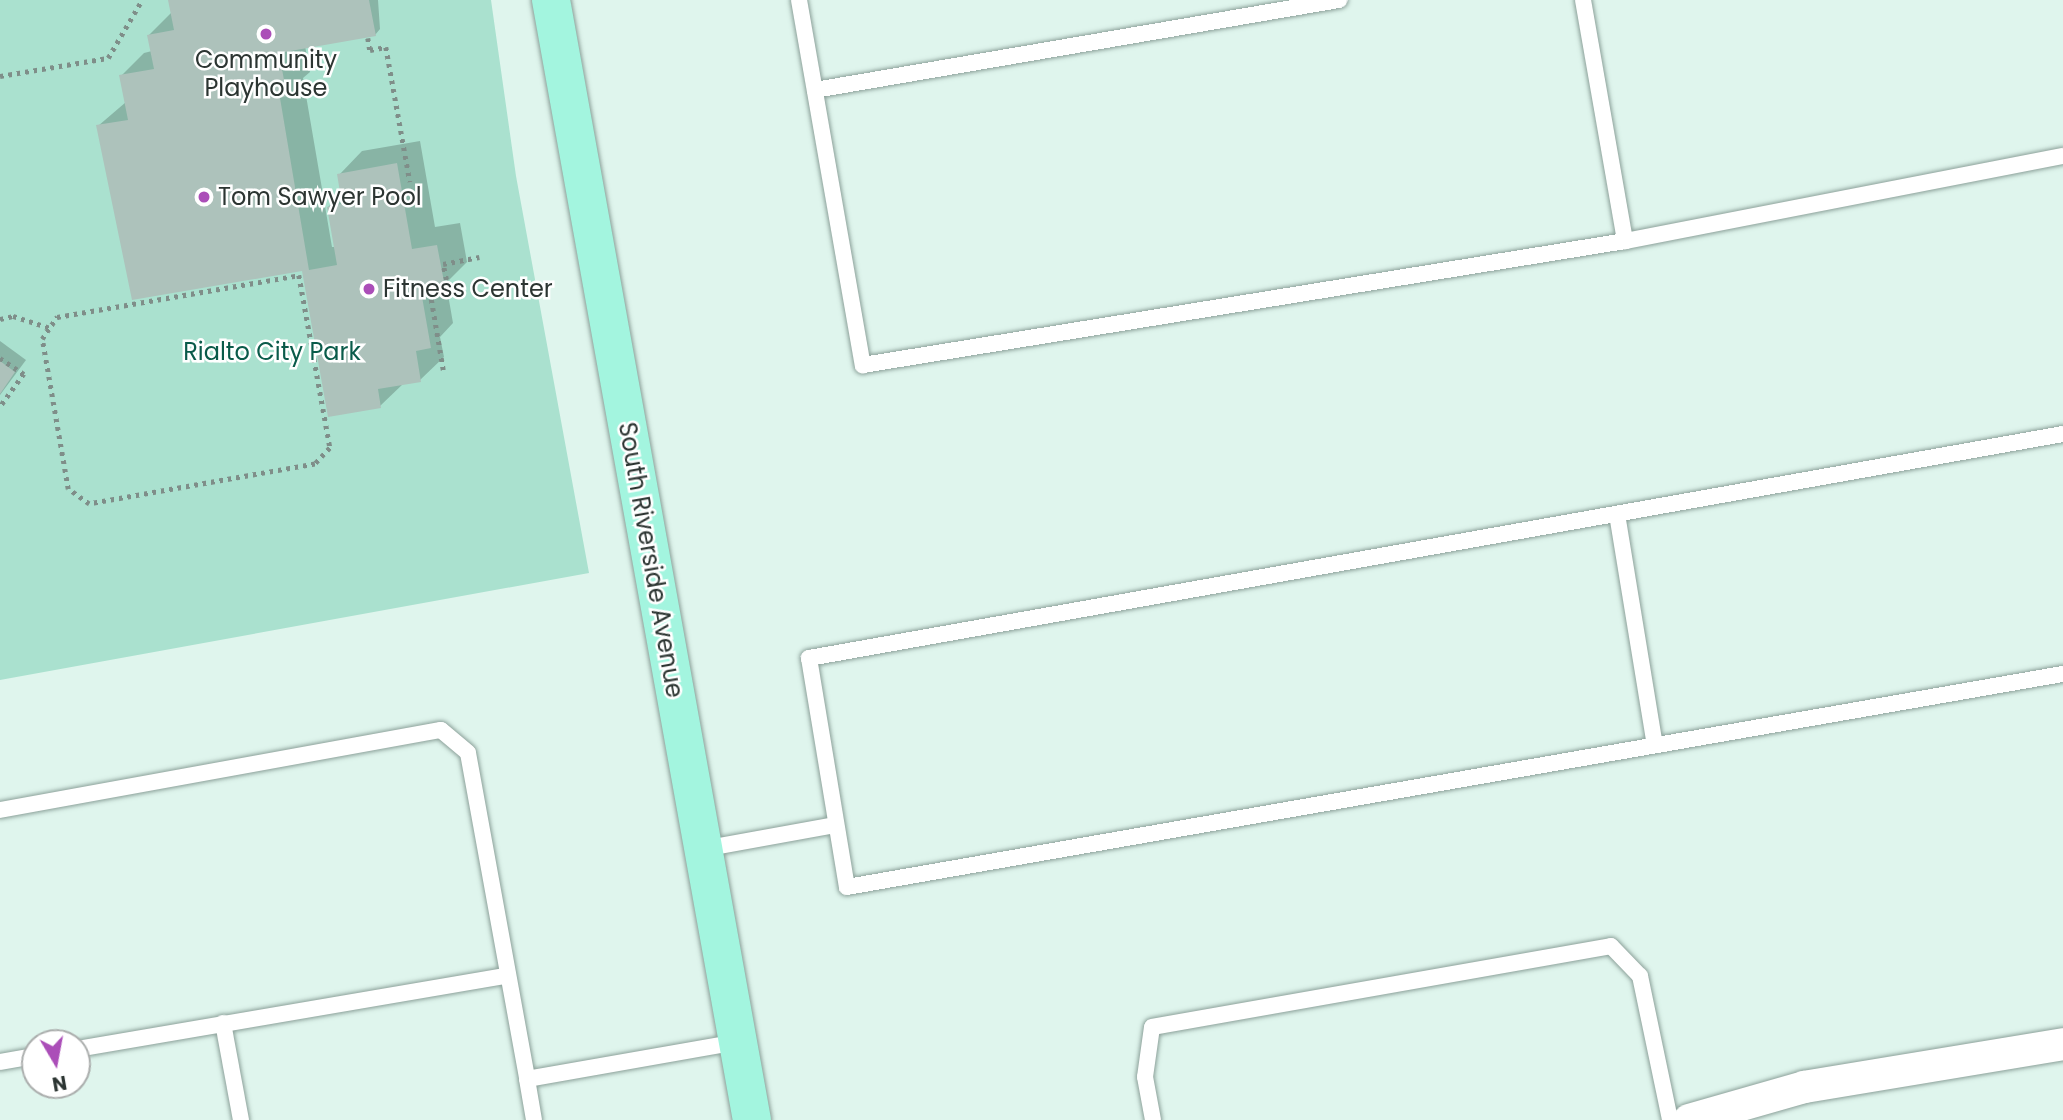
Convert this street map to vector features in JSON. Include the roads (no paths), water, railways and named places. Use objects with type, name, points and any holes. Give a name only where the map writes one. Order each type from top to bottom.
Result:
[{"type":"main road","name":"South Riverside Avenue","points":[[551,0],[752,1120]]},
{"type":"street","points":[[1689,1120],[1804,1087],[2063,1044]]},
{"type":"lane","points":[[799,0],[863,365],[1625,240],[2063,156]]},
{"type":"lane","points":[[815,90],[1339,0]]},
{"type":"lane","points":[[1583,0],[1625,240]]},
{"type":"lane","points":[[2063,434],[809,658],[847,887],[2063,674]]},
{"type":"lane","points":[[1617,514],[1655,745]]},
{"type":"lane","points":[[0,810],[441,730],[468,753],[534,1120]]},
{"type":"lane","points":[[703,849],[835,825]]},
{"type":"lane","points":[[1153,1120],[1145,1077],[1152,1027],[1611,946],[1640,976],[1670,1120]]},
{"type":"lane","points":[[91,1047],[508,975]]},
{"type":"lane","points":[[223,1023],[241,1120]]},
{"type":"lane","points":[[527,1079],[737,1042]]},
{"type":"lane","points":[[0,1062],[21,1058]]},
{"type":"place","name":"Community Playhouse","points":[[266,34]]},
{"type":"place","name":"Tom Sawyer Pool","points":[[204,197]]},
{"type":"place","name":"Fitness Center","points":[[369,289]]},
{"type":"park label","name":"Rialto City Park","points":[[272,352]]}]
